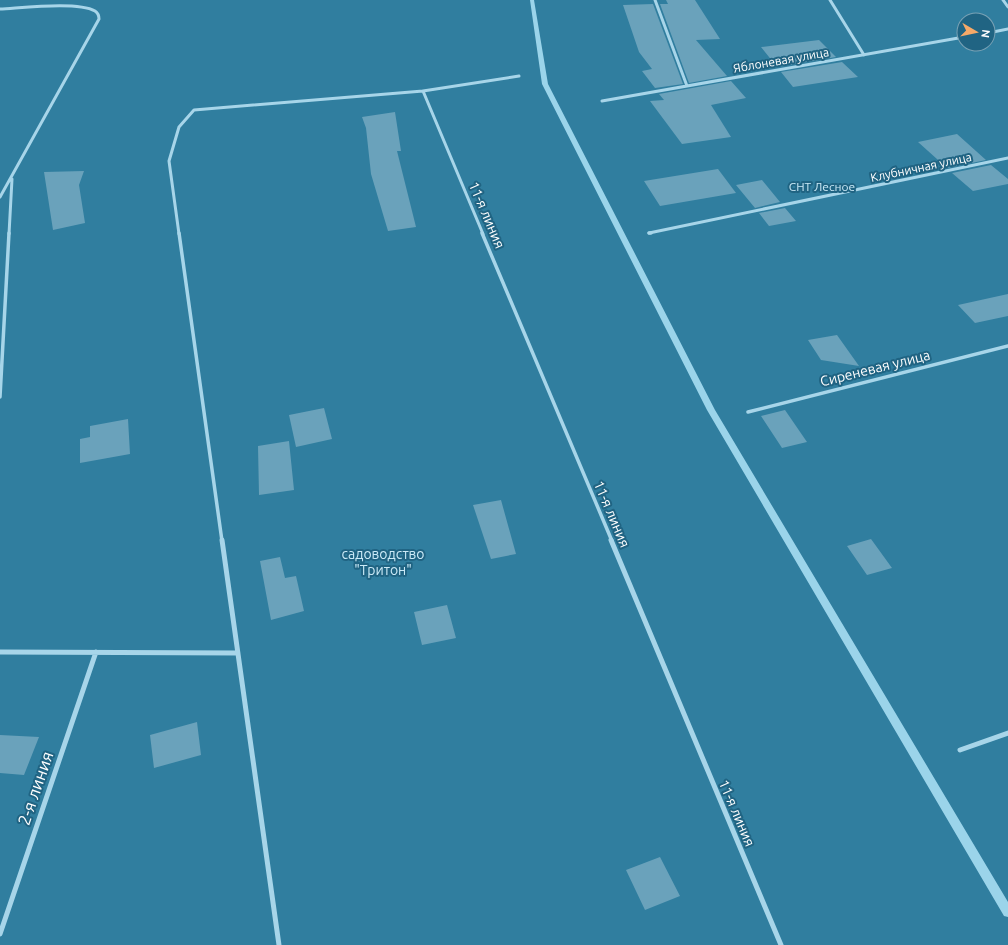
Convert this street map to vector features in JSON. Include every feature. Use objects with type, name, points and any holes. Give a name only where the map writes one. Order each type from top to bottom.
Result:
[{"type":"street","points":[[655,0],[687,86]]},
{"type":"street","points":[[830,0],[864,55]]},
{"type":"street","points":[[1003,0],[1008,7]]},
{"type":"street","points":[[0,9],[78,7],[95,11],[99,15],[99,19],[12,178],[0,197]]},
{"type":"street","points":[[996,31],[1008,29]]},
{"type":"street","name":"Яблоневая улица","points":[[602,101],[956,38]]},
{"type":"street","points":[[279,945],[170,161],[180,128],[194,110],[423,91],[519,76]]},
{"type":"street","name":"11-я линия","points":[[423,91],[781,945]]},
{"type":"street","name":"Клубничная улица","points":[[649,233],[1008,158]]},
{"type":"street","points":[[0,397],[12,178]]},
{"type":"street","name":"Сиреневая улица","points":[[748,412],[1008,346]]},
{"type":"street","points":[[0,652],[238,653]]},
{"type":"street","name":"2-я линия","points":[[0,934],[96,652]]},
{"type":"street","points":[[960,750],[1008,733]]},
{"type":"green space","name":"садоводство \"Тритон\"","points":[[0,0],[1008,0],[1008,945],[0,945]]},
{"type":"building","points":[[666,0],[695,0],[720,39],[696,40],[727,76],[689,83],[660,4],[668,4]]},
{"type":"building","points":[[653,4],[683,84],[655,88],[642,71],[652,69],[639,52],[623,5]]},
{"type":"building","points":[[819,40],[836,57],[777,67],[761,47]]},
{"type":"building","points":[[842,62],[858,77],[793,87],[781,72]]},
{"type":"building","points":[[731,81],[746,98],[711,105],[731,137],[682,144],[650,101],[664,100],[659,94]]},
{"type":"building","points":[[395,112],[401,151],[397,151],[416,227],[388,231],[371,174],[366,128],[362,117]]},
{"type":"building","points":[[957,134],[986,160],[947,168],[918,142]]},
{"type":"building","points":[[991,165],[1008,179],[1008,184],[973,191],[952,173]]},
{"type":"building","points":[[718,169],[736,193],[660,206],[644,181]]},
{"type":"building","points":[[84,171],[79,185],[85,223],[53,230],[44,172]]},
{"type":"building","points":[[762,180],[780,202],[755,208],[736,185]]},
{"type":"building","points":[[785,208],[796,221],[769,226],[759,213]]},
{"type":"building","points":[[1008,294],[1008,316],[975,323],[958,305]]},
{"type":"building","points":[[837,335],[859,366],[821,360],[808,340]]},
{"type":"building","points":[[324,408],[332,439],[296,447],[289,415]]},
{"type":"building","points":[[785,410],[807,442],[782,448],[761,416]]},
{"type":"building","points":[[128,419],[130,454],[80,463],[80,439],[90,437],[90,426]]},
{"type":"building","points":[[289,441],[294,490],[259,495],[258,446]]},
{"type":"building","points":[[501,500],[516,554],[491,559],[473,505]]},
{"type":"building","points":[[871,539],[892,568],[867,575],[847,546]]},
{"type":"building","points":[[280,557],[285,578],[296,576],[304,611],[271,620],[260,561]]},
{"type":"building","points":[[447,605],[456,638],[422,645],[414,612]]},
{"type":"building","points":[[197,722],[201,755],[154,768],[150,735]]},
{"type":"building","points":[[0,735],[39,737],[24,775],[0,773]]},
{"type":"building","points":[[660,857],[680,896],[645,910],[626,870]]},
{"type":"waterway","points":[[532,0],[545,84],[711,410],[1008,912]]},
{"type":"park label","name":"СНТ Лесное","points":[[822,186]]}]
